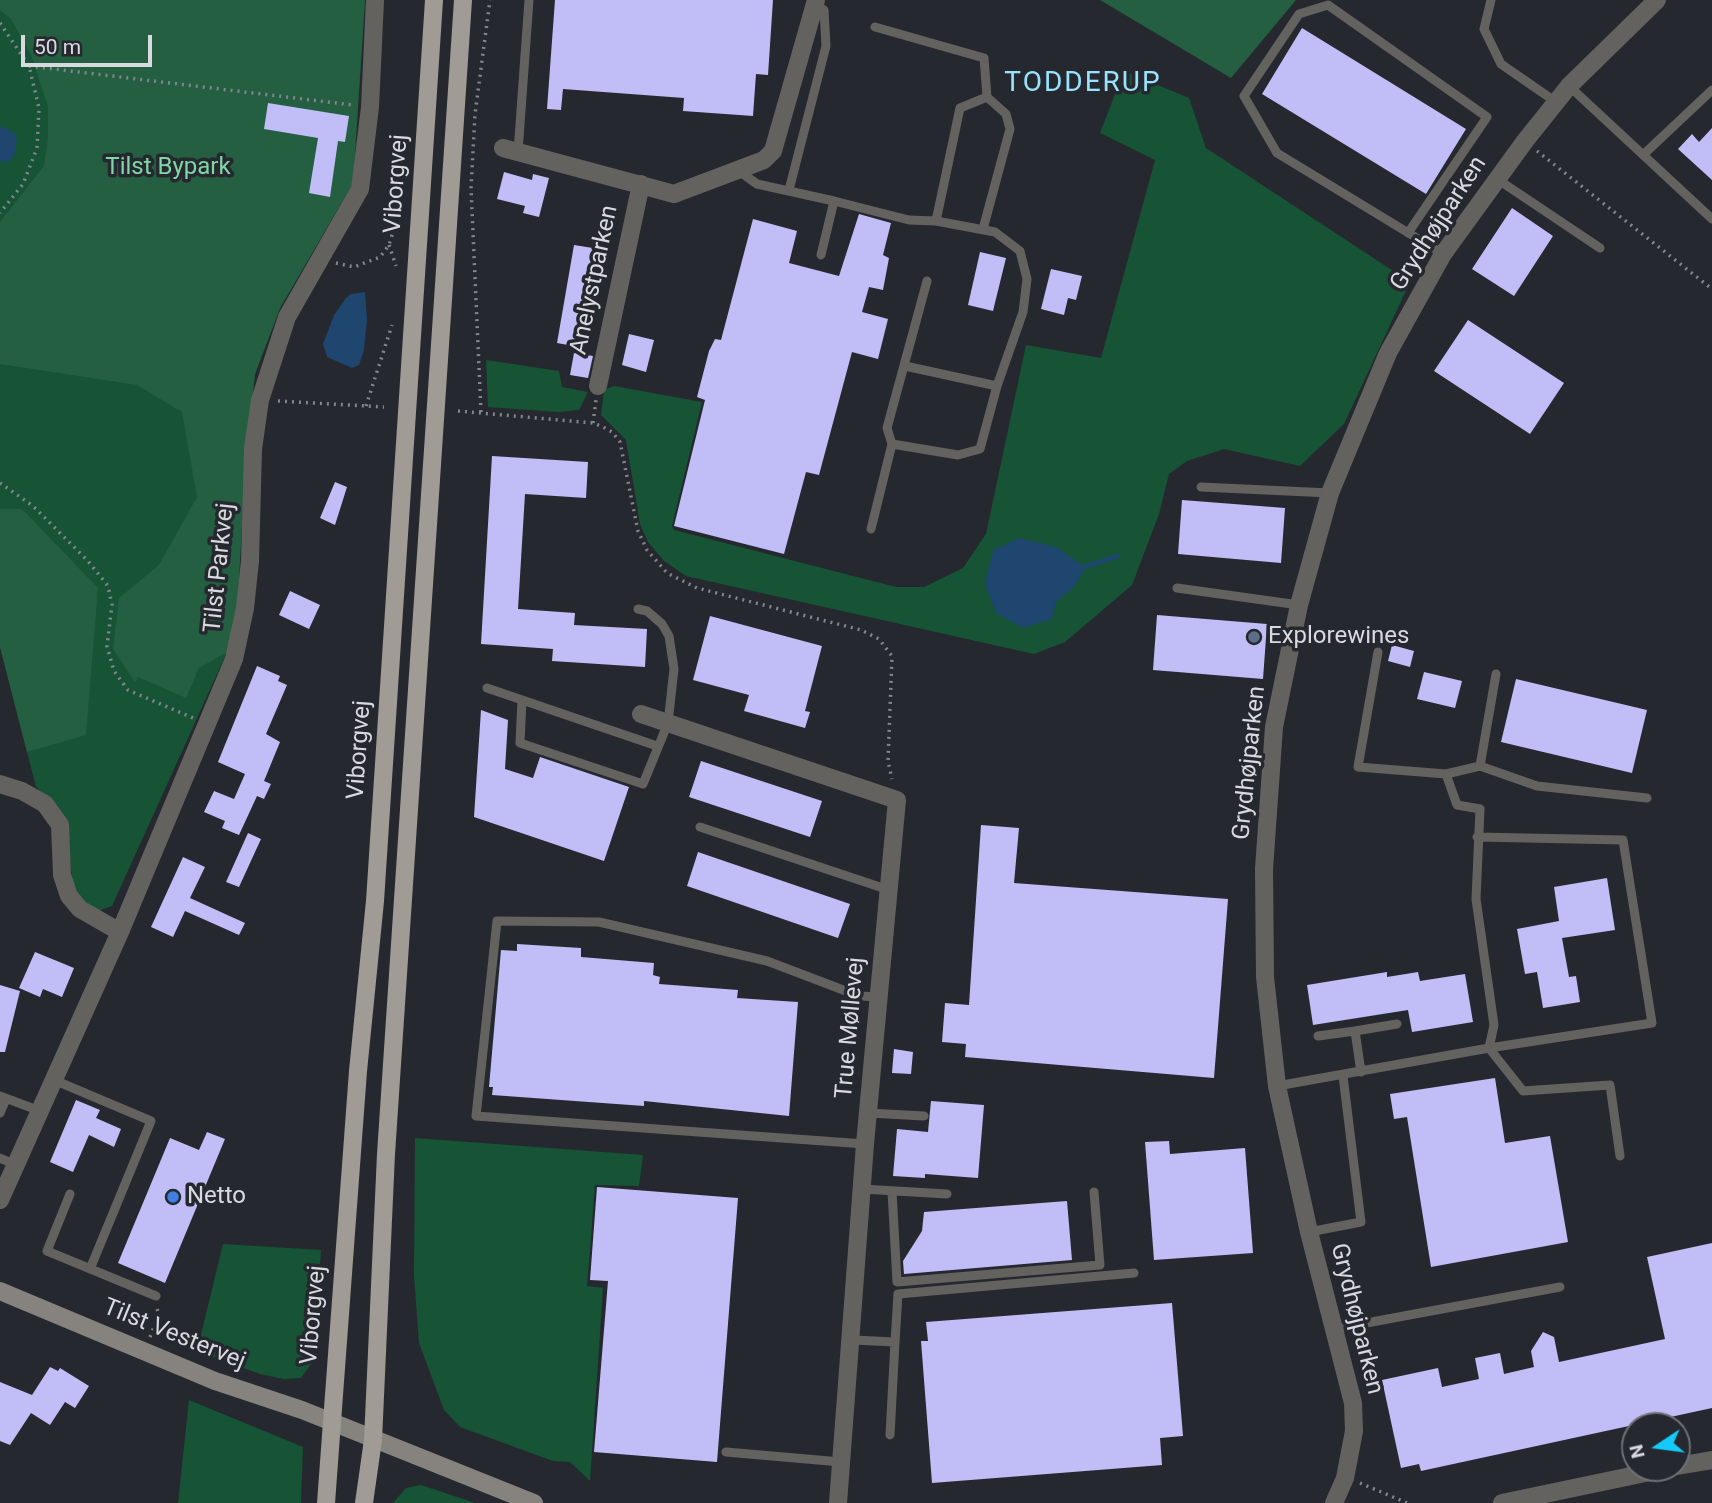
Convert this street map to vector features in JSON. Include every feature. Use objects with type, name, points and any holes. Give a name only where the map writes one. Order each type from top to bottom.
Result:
[{"type":"main road","name":"Viborgvej","points":[[326,1503],[330,1421],[375,901],[434,0]]},
{"type":"main road","points":[[363,1503],[373,1440],[386,1154],[463,0]]},
{"type":"street","name":"Tilst Parkvej","points":[[0,1200],[8,1162],[40,1111],[54,1080],[120,932],[234,659],[245,608],[250,561],[253,449],[260,400],[287,317],[360,189],[370,107],[375,0]]},
{"type":"street","name":"Grydhøjparken","points":[[1334,1503],[1345,1478],[1354,1431],[1353,1403],[1309,1232],[1277,1086],[1265,977],[1264,869],[1274,727],[1299,605],[1330,493],[1388,353],[1443,254],[1525,141],[1569,86],[1657,0]]},
{"type":"street","name":"Anelystparken","points":[[511,150],[674,194],[764,160],[773,151],[813,2]]},
{"type":"street","name":"Anelystparken","points":[[597,391],[641,184]]},
{"type":"street","points":[[641,714],[897,800]]},
{"type":"street","points":[[0,784],[22,791],[45,804],[60,825],[62,875],[69,896],[80,909],[120,932]]},
{"type":"street","name":"True Møllevej","points":[[838,1503],[853,1340],[865,1144],[897,800]]},
{"type":"street","name":"Tilst Vestervej","points":[[0,1291],[145,1349],[215,1381],[330,1421],[373,1440]]},
{"type":"street","points":[[373,1440],[534,1503]]},
{"type":"street","points":[[1691,1464],[1712,1460]]},
{"type":"street","points":[[1502,1503],[1621,1478]]},
{"type":"lane","points":[[511,150],[529,0]]},
{"type":"lane","points":[[1491,0],[1484,29],[1501,64],[1556,102]]},
{"type":"lane","points":[[789,190],[826,46],[824,10],[813,2]]},
{"type":"lane","points":[[1408,233],[1487,117],[1328,5],[1299,14],[1244,96],[1277,153],[1408,233],[1443,254]]},
{"type":"lane","points":[[875,27],[984,58],[987,97],[1006,114],[1010,129],[983,229]]},
{"type":"lane","points":[[1569,86],[1712,219]]},
{"type":"lane","points":[[1643,155],[1712,90]]},
{"type":"lane","points":[[936,221],[960,108],[987,97]]},
{"type":"lane","points":[[739,171],[757,184],[909,219],[995,232],[1020,251],[1027,279],[1023,312],[997,386],[980,449],[958,455],[892,444]]},
{"type":"lane","points":[[1497,179],[1600,248]]},
{"type":"lane","points":[[821,255],[834,201]]},
{"type":"lane","points":[[871,529],[892,444],[887,428],[927,281]]},
{"type":"lane","points":[[905,366],[997,386]]},
{"type":"lane","points":[[1200,487],[1330,493]]},
{"type":"lane","points":[[1177,588],[1299,605]]},
{"type":"lane","points":[[522,700],[520,743],[643,784],[667,723],[674,669],[669,636],[655,616],[638,609]]},
{"type":"lane","points":[[1378,652],[1358,767],[1446,774],[1480,766],[1537,786],[1647,798]]},
{"type":"lane","points":[[1480,766],[1496,674]]},
{"type":"lane","points":[[487,688],[657,746]]},
{"type":"lane","points":[[1446,774],[1457,805],[1480,809],[1476,899],[1494,1026],[1489,1048]]},
{"type":"lane","points":[[700,827],[889,890]]},
{"type":"lane","points":[[1277,1086],[1489,1048],[1652,1023],[1623,840],[1477,837]]},
{"type":"lane","points":[[865,1144],[476,1116],[496,921],[599,922],[767,961],[859,996],[879,997]]},
{"type":"lane","points":[[1318,1036],[1397,1024]]},
{"type":"lane","points":[[1354,1031],[1361,1072]]},
{"type":"lane","points":[[1489,1048],[1523,1091],[1609,1085],[1620,1156]]},
{"type":"lane","points":[[1309,1232],[1361,1222],[1343,1076]]},
{"type":"lane","points":[[54,1080],[151,1121],[90,1269]]},
{"type":"lane","points":[[0,1113],[3,1097],[40,1111]]},
{"type":"lane","points":[[868,1114],[924,1116]]},
{"type":"lane","points":[[862,1189],[947,1194]]},
{"type":"lane","points":[[892,1191],[897,1282],[1100,1265],[1094,1192]]},
{"type":"lane","points":[[70,1194],[47,1251],[156,1296]]},
{"type":"lane","points":[[890,1435],[898,1294],[1134,1273]]},
{"type":"lane","points":[[1334,1329],[1560,1287]]},
{"type":"lane","points":[[853,1340],[895,1342]]},
{"type":"lane","points":[[726,1452],[841,1462]]},
{"type":"path","points":[[481,412],[471,188],[475,114],[490,0]]},
{"type":"path","points":[[0,23],[29,66],[39,108],[37,148],[23,184],[0,213]]},
{"type":"path","points":[[481,26],[487,28]]},
{"type":"path","points":[[29,66],[370,107]]},
{"type":"path","points":[[1525,141],[1712,289]]},
{"type":"path","points":[[333,262],[354,267],[364,266],[380,257],[389,245],[403,196]]},
{"type":"path","points":[[389,245],[396,266]]},
{"type":"path","points":[[366,405],[392,325]]},
{"type":"path","points":[[593,423],[597,391]]},
{"type":"path","points":[[278,401],[384,407]]},
{"type":"path","points":[[458,411],[593,423],[612,432],[620,442],[638,531],[651,557],[667,572],[697,588],[861,630],[879,639],[892,656],[888,761],[897,800]]},
{"type":"path","points":[[0,483],[33,506],[88,561],[108,586],[112,604],[107,646],[114,671],[128,690],[209,722]]},
{"type":"path","points":[[145,1349],[159,1314],[156,1296]]},
{"type":"path","points":[[1345,1478],[1407,1503]]},
{"type":"green space","name":"Tilst Bypark","points":[[0,0],[365,0],[353,183],[280,308],[255,374],[227,652],[112,906],[98,911],[79,898],[72,879],[66,820],[57,805],[36,787],[0,647]]},
{"type":"green space","name":"Tilst Bypark","points":[[0,0],[365,0],[353,183],[280,308],[255,374],[247,435],[238,598],[227,652],[199,668],[186,698],[138,677],[135,682],[113,649],[119,598],[159,565],[197,497],[182,412],[137,385],[0,364],[0,222],[44,166],[48,107],[31,55],[11,19],[0,10]]},
{"type":"green space","points":[[1100,0],[1296,0],[1231,78]]},
{"type":"green space","points":[[1124,71],[1189,98],[1206,148],[1410,282],[1344,424],[1300,466],[1224,449],[1187,461],[1169,474],[1159,514],[1132,585],[1065,642],[1034,654],[686,576],[664,561],[648,542],[640,524],[626,440],[601,415],[604,390],[614,386],[702,402],[672,526],[674,530],[896,587],[924,587],[963,568],[986,534],[1026,345],[1101,358],[1155,160],[1100,133]]},
{"type":"green space","points":[[486,360],[559,371],[562,387],[588,392],[579,410],[558,412],[488,407]]},
{"type":"green space","points":[[0,509],[22,509],[98,588],[86,735],[27,752],[0,647]]},
{"type":"green space","points":[[415,1138],[643,1155],[639,1186],[595,1185],[587,1286],[603,1288],[590,1481],[570,1462],[553,1461],[460,1427],[444,1410],[419,1343],[414,1275]]},
{"type":"green space","points":[[223,1244],[321,1250],[313,1361],[301,1378],[284,1379],[260,1374],[197,1351]]},
{"type":"green space","points":[[189,1400],[303,1447],[301,1503],[178,1503]]},
{"type":"green space","points":[[421,1485],[475,1503],[393,1503],[406,1488]]},
{"type":"water","points":[[0,126],[13,132],[17,139],[15,154],[8,162],[0,161]]},
{"type":"water","points":[[365,292],[367,320],[364,350],[359,365],[352,368],[327,357],[323,344],[334,315],[346,298],[351,294]]},
{"type":"water","points":[[1019,538],[1056,547],[1085,567],[1075,586],[1056,602],[1052,619],[1023,628],[996,613],[985,584],[993,550]]},
{"type":"building","points":[[555,0],[773,0],[768,75],[756,74],[753,116],[683,111],[684,98],[563,89],[561,110],[547,109]]},
{"type":"building","points":[[1302,28],[1466,129],[1426,194],[1262,94]]},
{"type":"building","points":[[268,103],[349,116],[345,142],[338,141],[330,197],[309,193],[318,138],[264,129]]},
{"type":"building","points":[[1712,128],[1712,180],[1678,149],[1692,134],[1699,142]]},
{"type":"building","points":[[504,172],[532,180],[533,174],[549,178],[539,217],[523,213],[525,206],[497,199]]},
{"type":"building","points":[[1512,208],[1553,236],[1514,296],[1472,269]]},
{"type":"building","points":[[859,214],[891,223],[883,255],[889,258],[883,290],[869,287],[862,312],[888,319],[878,359],[852,352],[819,475],[806,472],[784,554],[674,526],[705,400],[697,397],[709,351],[715,339],[721,340],[753,219],[797,231],[789,263],[839,276]]},
{"type":"building","points":[[574,245],[599,249],[579,347],[557,343]]},
{"type":"building","points":[[980,252],[1006,258],[993,311],[968,305]]},
{"type":"building","points":[[1051,269],[1082,276],[1076,300],[1068,298],[1064,315],[1041,309]]},
{"type":"building","points":[[1468,320],[1564,383],[1530,434],[1434,371]]},
{"type":"building","points":[[629,334],[654,340],[646,372],[622,365]]},
{"type":"building","points":[[574,353],[593,356],[588,378],[570,375]]},
{"type":"building","points":[[492,456],[588,462],[586,498],[525,494],[518,609],[575,613],[574,625],[647,629],[645,667],[552,661],[553,649],[481,644]]},
{"type":"building","points":[[335,482],[347,487],[335,525],[320,518]]},
{"type":"building","points":[[1182,500],[1285,508],[1281,563],[1178,554]]},
{"type":"building","points":[[290,591],[320,605],[309,629],[279,615]]},
{"type":"building","points":[[1157,615],[1267,624],[1263,679],[1153,670]]},
{"type":"building","points":[[710,616],[822,646],[805,711],[810,712],[805,728],[744,711],[749,695],[693,680]]},
{"type":"building","points":[[1392,645],[1414,651],[1410,667],[1388,661]]},
{"type":"building","points":[[257,666],[280,676],[278,681],[287,685],[266,734],[280,742],[264,781],[271,784],[264,799],[257,796],[239,835],[222,828],[225,821],[204,812],[214,791],[234,799],[245,774],[218,762]]},
{"type":"building","points":[[1424,672],[1462,681],[1455,708],[1417,699]]},
{"type":"building","points":[[1516,679],[1647,710],[1632,773],[1501,742]]},
{"type":"building","points":[[481,710],[508,720],[505,769],[533,778],[540,757],[629,787],[604,861],[474,817]]},
{"type":"building","points":[[701,761],[822,801],[810,837],[689,797]]},
{"type":"building","points":[[981,825],[1019,828],[1014,883],[1228,899],[1214,1078],[965,1057],[966,1044],[942,1042],[945,1003],[969,1005]]},
{"type":"building","points":[[248,833],[261,839],[239,887],[226,882]]},
{"type":"building","points":[[698,852],[850,904],[838,938],[687,886]]},
{"type":"building","points":[[183,857],[205,867],[190,898],[245,923],[239,935],[185,911],[173,937],[151,927]]},
{"type":"building","points":[[1607,878],[1615,930],[1562,938],[1569,977],[1576,976],[1580,1002],[1543,1008],[1537,972],[1525,974],[1517,929],[1559,921],[1554,887]]},
{"type":"building","points":[[517,944],[581,948],[581,957],[654,963],[653,975],[660,977],[659,984],[738,990],[737,998],[798,1002],[789,1116],[644,1101],[644,1106],[492,1095],[493,1087],[489,1087],[501,950],[517,951]]},
{"type":"building","points":[[35,952],[74,968],[62,997],[43,989],[40,997],[19,988]]},
{"type":"building","points":[[1387,972],[1387,977],[1418,972],[1420,981],[1465,974],[1473,1022],[1412,1032],[1408,1010],[1313,1025],[1307,985]]},
{"type":"building","points":[[0,985],[20,991],[5,1052],[0,1052]]},
{"type":"building","points":[[894,1049],[913,1052],[911,1074],[892,1073]]},
{"type":"building","points":[[1495,1078],[1505,1143],[1550,1136],[1568,1242],[1431,1267],[1407,1117],[1394,1119],[1390,1094]]},
{"type":"building","points":[[76,1100],[100,1110],[96,1118],[121,1129],[114,1147],[89,1135],[73,1172],[50,1162]]},
{"type":"building","points":[[931,1101],[984,1105],[978,1178],[925,1174],[925,1178],[893,1176],[897,1129],[928,1132]]},
{"type":"building","name":"Netto","points":[[207,1132],[225,1139],[165,1283],[118,1263],[170,1138],[199,1150]]},
{"type":"building","points":[[1169,1141],[1170,1154],[1245,1148],[1253,1253],[1154,1260],[1145,1142]]},
{"type":"building","points":[[597,1187],[738,1198],[717,1462],[594,1452],[608,1281],[590,1280]]},
{"type":"building","points":[[1067,1201],[1072,1260],[904,1274],[903,1261],[922,1231],[924,1212]]},
{"type":"building","points":[[1712,1243],[1712,1408],[1691,1413],[1621,1412],[1621,1428],[1421,1471],[1419,1464],[1401,1468],[1382,1380],[1438,1368],[1442,1387],[1479,1379],[1475,1358],[1500,1353],[1504,1374],[1534,1367],[1531,1351],[1543,1332],[1554,1337],[1559,1362],[1665,1339],[1647,1257]]},
{"type":"building","points":[[1172,1303],[1183,1436],[1160,1438],[1162,1465],[932,1483],[921,1341],[928,1341],[926,1322]]},
{"type":"building","points":[[50,1367],[58,1371],[60,1368],[89,1386],[75,1408],[65,1402],[50,1425],[31,1413],[10,1445],[0,1441],[0,1382],[32,1395]]},
{"type":"waterway","points":[[1085,567],[1117,556]]},
{"type":"place","name":"Explorewines","points":[[1254,637]]},
{"type":"place","name":"Netto","points":[[173,1197]]},
{"type":"district","name":"TODDERUP","points":[[1083,84]]}]
